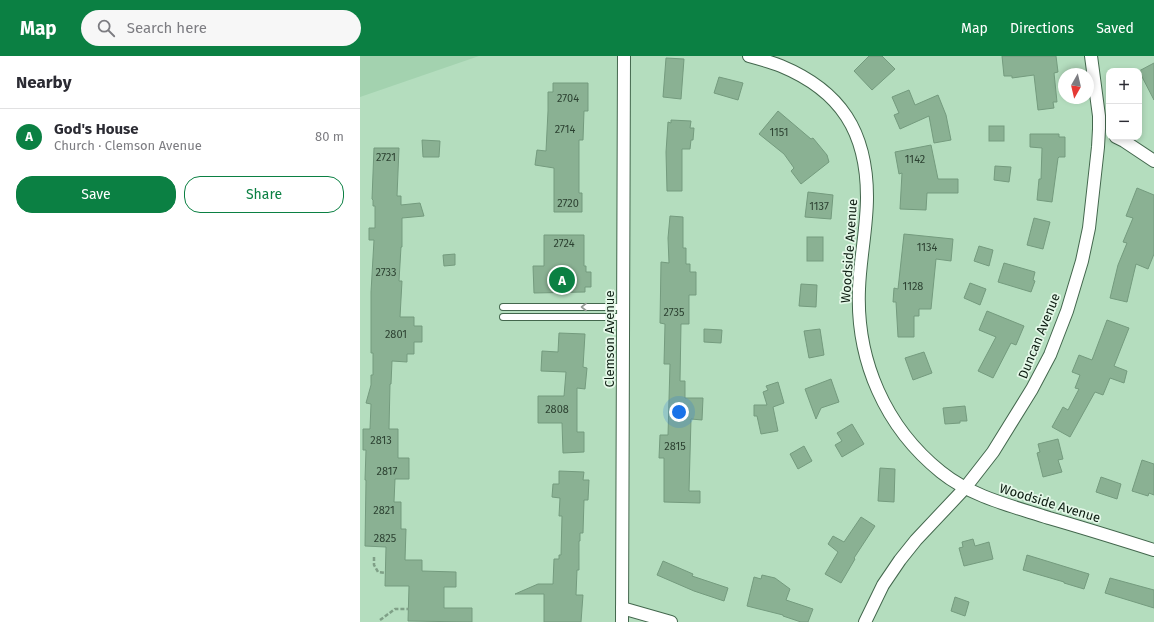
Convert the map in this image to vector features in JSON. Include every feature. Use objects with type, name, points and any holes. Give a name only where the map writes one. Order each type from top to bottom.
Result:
[{"type":"street","name":"Clemson Avenue","points":[[622,622],[624,56]]},
{"type":"street","name":"Woodside Avenue","points":[[749,56],[780,66],[816,84],[835,102],[856,132],[863,153],[867,198],[859,296],[862,341],[869,369],[879,395],[906,437],[924,457],[942,473],[979,495],[1154,550]]},
{"type":"street","name":"Duncan Avenue","points":[[865,622],[883,585],[900,560],[916,540],[965,488],[993,452],[1032,389],[1050,355],[1082,261],[1089,228],[1098,147],[1104,132],[1099,116],[1091,56]]},
{"type":"street","points":[[1122,140],[1154,161]]},
{"type":"street","points":[[622,608],[671,622]]},
{"type":"lane","points":[[503,307],[623,312]]},
{"type":"lane","points":[[503,317],[623,312]]},
{"type":"path","points":[[374,557],[378,572],[385,573]]},
{"type":"path","points":[[380,620],[395,609],[408,609]]},
{"type":"shaded area","points":[[360,56],[479,56],[360,97]]},
{"type":"building","points":[[869,56],[882,56],[895,69],[872,90],[854,71]]},
{"type":"building","points":[[1002,56],[1056,56],[1058,72],[1054,73],[1057,102],[1053,102],[1054,108],[1038,110],[1034,75],[1012,78],[1012,76],[1004,76]]},
{"type":"building","points":[[666,58],[684,59],[681,99],[663,97]]},
{"type":"building","points":[[1154,63],[1154,100],[1142,77],[1142,69]]},
{"type":"building","points":[[719,77],[743,83],[738,100],[714,93]]},
{"type":"building","points":[[553,83],[588,83],[588,111],[584,111],[583,140],[579,140],[579,193],[582,193],[582,212],[554,212],[554,168],[535,165],[537,150],[546,151],[548,92],[553,92]]},
{"type":"building","points":[[909,90],[915,105],[938,95],[946,115],[951,140],[934,143],[929,116],[900,129],[894,115],[899,113],[892,97]]},
{"type":"building","points":[[778,111],[811,139],[813,138],[827,155],[829,162],[801,184],[791,171],[794,168],[784,154],[759,134]]},
{"type":"building","points":[[671,120],[691,121],[690,128],[694,128],[693,140],[691,140],[690,149],[682,149],[682,191],[667,191],[666,152],[668,122],[671,123]]},
{"type":"building","points":[[989,126],[1004,126],[1004,141],[989,141]]},
{"type":"building","points":[[1030,134],[1059,134],[1059,137],[1065,137],[1065,157],[1058,158],[1052,202],[1037,200],[1039,179],[1041,179],[1042,148],[1030,147]]},
{"type":"building","points":[[422,140],[440,141],[439,157],[423,157]]},
{"type":"building","points":[[931,145],[938,179],[958,179],[958,193],[927,193],[926,210],[900,209],[902,173],[899,174],[895,152]]},
{"type":"building","points":[[374,148],[399,148],[397,196],[401,196],[401,205],[420,203],[424,216],[402,218],[402,247],[399,281],[402,281],[400,317],[414,317],[414,326],[422,326],[422,342],[414,342],[414,354],[407,354],[407,362],[392,361],[390,384],[389,429],[398,429],[398,458],[409,458],[409,479],[395,479],[394,502],[401,502],[401,529],[406,529],[405,560],[422,560],[422,571],[456,572],[456,587],[444,587],[444,608],[472,608],[472,622],[408,621],[409,586],[385,586],[386,547],[365,546],[366,450],[363,450],[363,429],[370,429],[371,404],[366,403],[371,385],[371,375],[373,375],[373,353],[371,353],[371,292],[374,240],[369,240],[369,228],[375,228],[375,206],[373,206],[372,199]]},
{"type":"building","points":[[995,166],[1011,167],[1009,182],[994,180]]},
{"type":"building","points":[[1137,188],[1154,195],[1154,254],[1148,269],[1136,264],[1127,302],[1110,298],[1118,265],[1127,243],[1123,242],[1133,218],[1126,216]]},
{"type":"building","points":[[808,192],[833,195],[831,219],[805,217]]},
{"type":"building","points":[[670,216],[683,217],[683,248],[686,248],[686,264],[690,264],[690,272],[696,272],[696,295],[689,295],[689,324],[681,324],[680,381],[685,381],[685,398],[703,398],[702,420],[691,419],[689,491],[700,491],[700,503],[664,502],[664,458],[659,458],[660,435],[668,435],[670,364],[664,364],[665,324],[660,323],[661,262],[669,263],[668,238]]},
{"type":"building","points":[[1034,218],[1050,222],[1043,249],[1027,245]]},
{"type":"building","points":[[904,234],[953,239],[951,261],[936,259],[931,309],[919,309],[919,316],[914,316],[914,337],[898,337],[896,302],[893,302],[894,288],[898,289]]},
{"type":"building","points":[[544,235],[584,235],[584,266],[586,266],[586,272],[591,272],[591,287],[585,287],[585,292],[534,293],[533,266],[544,266]]},
{"type":"building","points":[[807,237],[823,237],[823,261],[807,261]]},
{"type":"building","points":[[979,246],[993,250],[989,266],[974,261]]},
{"type":"building","points":[[455,254],[455,265],[444,266],[443,255]]},
{"type":"building","points":[[1004,263],[1035,272],[1033,280],[1035,281],[1031,292],[998,282]]},
{"type":"building","points":[[970,283],[986,289],[980,305],[964,298]]},
{"type":"building","points":[[801,284],[817,285],[816,307],[799,306]]},
{"type":"building","points":[[987,311],[1024,326],[1016,345],[1011,343],[993,378],[978,371],[996,337],[979,330]]},
{"type":"building","points":[[1107,320],[1129,328],[1114,366],[1127,371],[1124,383],[1110,378],[1103,395],[1095,392],[1070,437],[1052,427],[1063,407],[1068,410],[1079,389],[1075,388],[1080,375],[1072,372],[1079,355],[1092,360]]},
{"type":"building","points":[[704,329],[722,330],[721,343],[704,342]]},
{"type":"building","points":[[820,329],[824,355],[809,358],[804,331]]},
{"type":"building","points":[[559,333],[585,334],[583,367],[587,368],[585,389],[577,388],[577,432],[584,432],[584,452],[563,453],[562,423],[538,423],[538,396],[564,396],[566,372],[541,371],[542,351],[558,352]]},
{"type":"building","points":[[924,352],[932,373],[913,380],[905,358]]},
{"type":"building","points":[[831,379],[839,402],[821,408],[816,419],[805,389]]},
{"type":"building","points":[[778,382],[784,403],[773,407],[778,431],[761,434],[757,416],[754,416],[754,405],[767,405],[763,392],[768,390],[766,386]]},
{"type":"building","points":[[965,406],[967,421],[945,424],[943,408]]},
{"type":"building","points":[[852,424],[864,444],[842,457],[835,445],[842,441],[837,433]]},
{"type":"building","points":[[1058,439],[1063,459],[1058,460],[1062,472],[1043,477],[1037,453],[1040,452],[1038,444]]},
{"type":"building","points":[[804,446],[812,461],[798,469],[790,454]]},
{"type":"building","points":[[1142,460],[1154,464],[1154,495],[1149,493],[1148,496],[1132,491]]},
{"type":"building","points":[[880,468],[895,469],[894,502],[878,501]]},
{"type":"building","points":[[559,471],[584,472],[583,480],[589,480],[588,500],[584,500],[583,533],[580,533],[579,570],[577,570],[576,595],[583,595],[581,622],[544,622],[544,594],[515,594],[538,584],[553,584],[554,559],[559,559],[559,555],[561,555],[562,516],[559,516],[560,498],[552,497],[553,484],[559,484]]},
{"type":"building","points":[[1101,477],[1121,484],[1117,499],[1096,492]]},
{"type":"building","points":[[861,517],[875,526],[854,558],[855,559],[841,583],[825,574],[838,552],[828,544],[833,536],[844,542]]},
{"type":"building","points":[[973,539],[975,546],[989,542],[993,559],[964,566],[959,548],[963,547],[962,542]]},
{"type":"building","points":[[1027,555],[1089,574],[1084,589],[1023,570]]},
{"type":"building","points":[[663,561],[693,574],[692,576],[728,588],[724,601],[694,591],[657,575]]},
{"type":"building","points":[[762,575],[775,578],[790,589],[786,600],[813,609],[808,622],[801,622],[783,615],[747,606],[754,577],[761,579]]},
{"type":"building","points":[[1110,578],[1154,590],[1154,608],[1105,593]]},
{"type":"building","points":[[955,597],[969,602],[965,616],[951,611]]},
{"type":"place","name":"God's House","points":[[562,280]]}]
